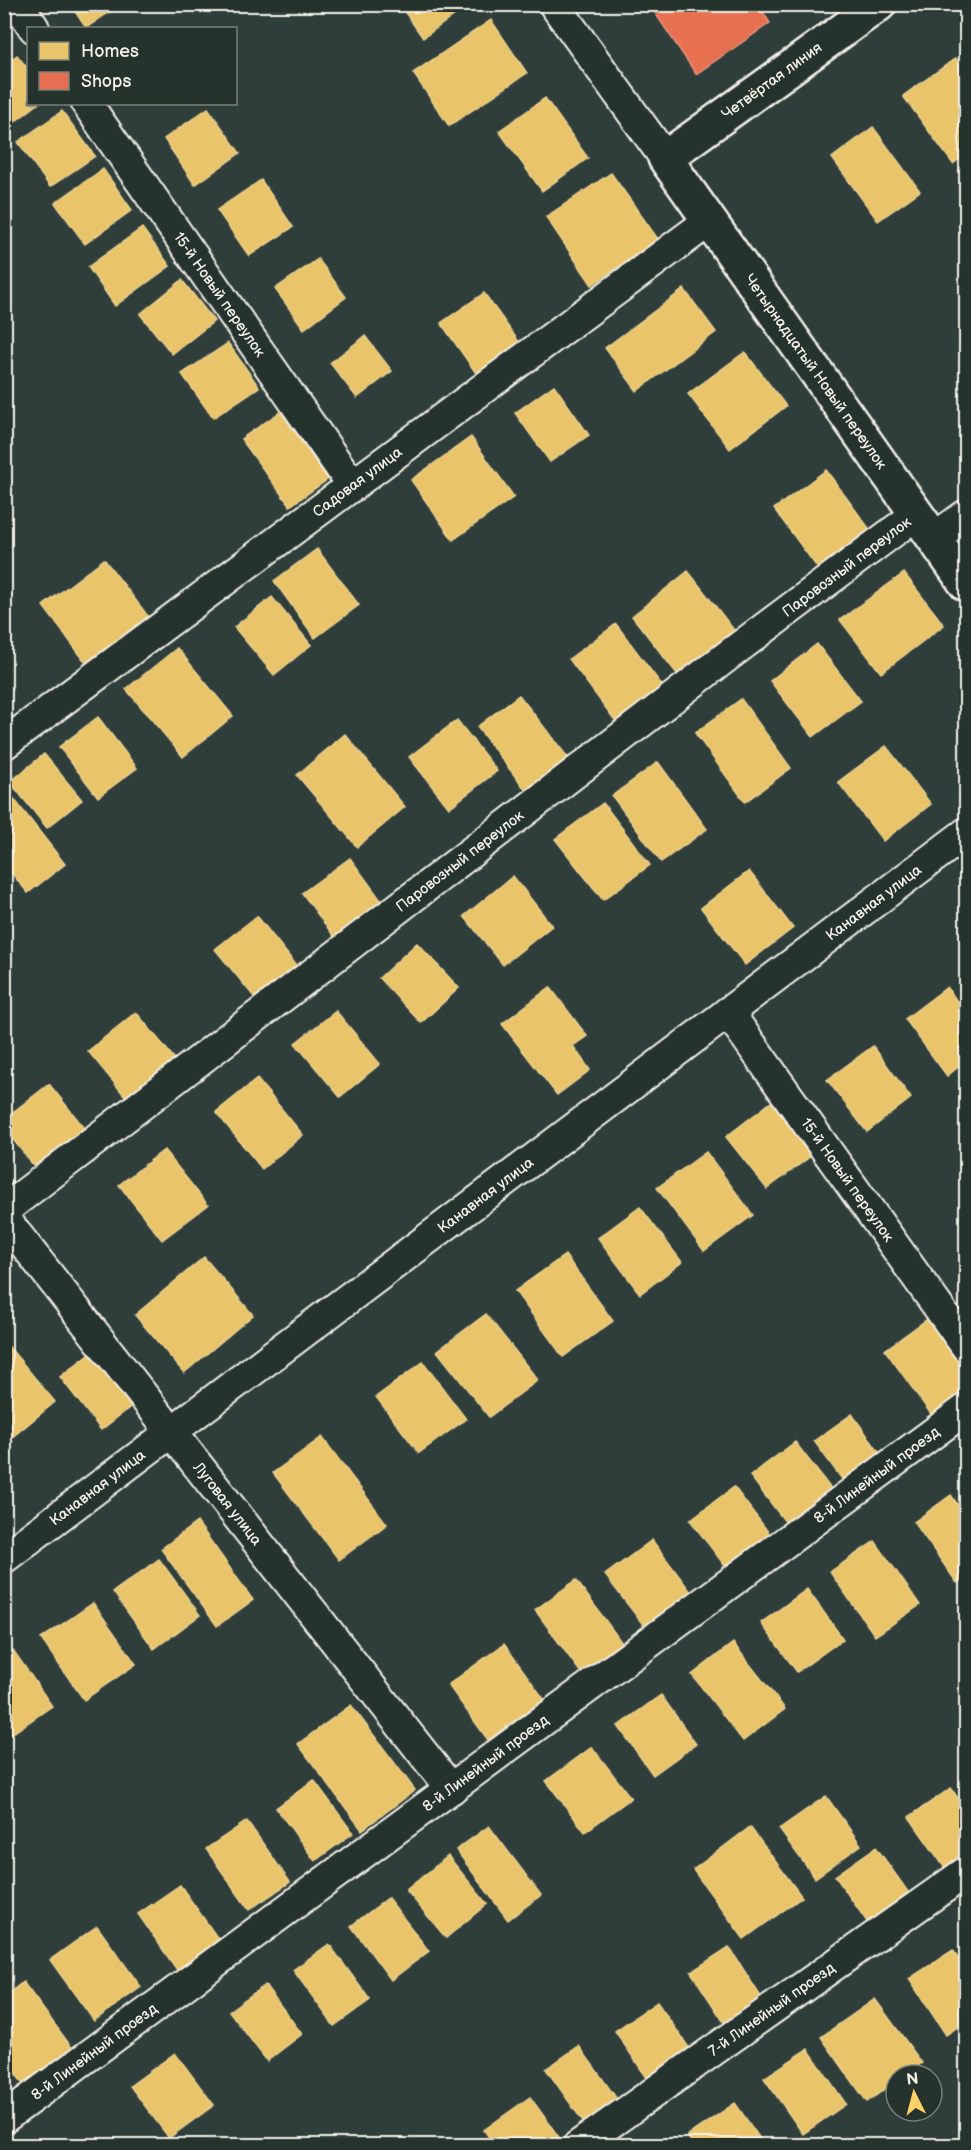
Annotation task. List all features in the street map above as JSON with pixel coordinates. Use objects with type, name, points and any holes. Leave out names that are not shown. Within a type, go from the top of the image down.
[{"type":"street","points":[[18,4],[33,27]]},
{"type":"street","points":[[554,4],[665,158]]},
{"type":"street","name":"Четвёртая линия","points":[[665,158],[879,4]]},
{"type":"street","name":"15-й Новый переулок","points":[[88,105],[353,486]]},
{"type":"street","name":"Четырнадцатый Новый переулок","points":[[665,158],[966,584]]},
{"type":"street","name":"Садовая улица","points":[[4,744],[709,221]]},
{"type":"street","name":"Паровозный переулок","points":[[4,1210],[720,662],[926,526],[966,515]]},
{"type":"street","name":"Канавная улица","points":[[4,1558],[966,833]]},
{"type":"street","name":"15-й Новый переулок","points":[[729,1012],[966,1347]]},
{"type":"street","name":"Луговая улица","points":[[4,1218],[451,1789]]},
{"type":"street","name":"8-й Линейный проезд","points":[[4,2118],[966,1409]]},
{"type":"street","name":"7-й Линейный проезд","points":[[578,2145],[966,1872]]},
{"type":"building: Homes","points":[[70,4],[121,4],[87,27]]},
{"type":"building: Homes","points":[[399,4],[470,4],[423,38]]},
{"type":"building: Homes","points":[[491,20],[527,73],[449,126],[413,73]]},
{"type":"building: Homes","points":[[17,55],[27,68],[27,105],[37,105],[12,124],[4,115],[4,65]]},
{"type":"building: Homes","points":[[956,58],[966,72],[966,154],[953,164],[903,96]]},
{"type":"building: Homes","points":[[545,98],[588,158],[542,191],[499,131]]},
{"type":"building: Homes","points":[[208,108],[240,153],[195,185],[164,139]]},
{"type":"building: Homes","points":[[62,111],[95,156],[50,187],[18,142]]},
{"type":"building: Homes","points":[[873,127],[920,191],[878,221],[832,158]]},
{"type":"building: Homes","points":[[103,169],[132,210],[85,244],[55,203]]},
{"type":"building: Homes","points":[[611,173],[658,239],[592,285],[546,217]]},
{"type":"building: Homes","points":[[261,180],[293,227],[249,256],[217,210]]},
{"type":"building: Homes","points":[[142,228],[170,266],[115,306],[88,267]]},
{"type":"building: Homes","points":[[318,259],[346,297],[304,329],[275,289]]},
{"type":"building: Homes","points":[[182,280],[214,321],[172,354],[140,314]]},
{"type":"building: Homes","points":[[684,289],[716,332],[637,391],[605,348]]},
{"type":"building: Homes","points":[[484,293],[522,346],[478,376],[441,323]]},
{"type":"building: Homes","points":[[365,336],[392,371],[357,398],[330,363]]},
{"type":"building: Homes","points":[[228,343],[259,387],[213,418],[182,374]]},
{"type":"building: Homes","points":[[745,352],[786,406],[730,449],[688,394]]},
{"type":"building: Homes","points":[[554,385],[589,435],[550,462],[515,413]]},
{"type":"building: Homes","points":[[280,412],[328,479],[290,506],[241,439]]},
{"type":"building: Homes","points":[[471,437],[514,497],[453,540],[411,480]]},
{"type":"building: Homes","points":[[826,470],[871,531],[819,570],[774,509]]},
{"type":"building: Homes","points":[[317,549],[359,605],[315,638],[274,581]]},
{"type":"building: Homes","points":[[104,559],[148,616],[87,664],[43,606]]},
{"type":"building: Homes","points":[[688,571],[737,634],[681,679],[632,616]]},
{"type":"building: Homes","points":[[904,573],[944,625],[881,673],[840,620]]},
{"type":"building: Homes","points":[[272,597],[311,645],[274,675],[234,627]]},
{"type":"building: Homes","points":[[616,624],[664,688],[617,723],[569,659]]},
{"type":"building: Homes","points":[[817,644],[861,701],[813,737],[770,681]]},
{"type":"building: Homes","points":[[177,648],[233,716],[183,757],[126,689]]},
{"type":"building: Homes","points":[[519,695],[570,760],[528,793],[477,727]]},
{"type":"building: Homes","points":[[741,699],[791,768],[745,802],[695,733]]},
{"type":"building: Homes","points":[[98,717],[137,768],[98,797],[59,747]]},
{"type":"building: Homes","points":[[457,720],[497,771],[449,808],[409,757]]},
{"type":"building: Homes","points":[[345,734],[405,807],[357,847],[297,775]]},
{"type":"building: Homes","points":[[886,746],[931,804],[883,841],[838,782]]},
{"type":"building: Homes","points":[[44,754],[82,800],[47,828],[10,782]]},
{"type":"building: Homes","points":[[658,762],[707,829],[661,862],[612,796]]},
{"type":"building: Homes","points":[[7,790],[65,864],[28,893],[4,864],[4,792]]},
{"type":"building: Homes","points":[[603,803],[650,865],[603,900],[555,839]]},
{"type":"building: Homes","points":[[350,858],[386,907],[338,942],[302,893]]},
{"type":"building: Homes","points":[[749,871],[793,928],[745,965],[701,908]]},
{"type":"building: Homes","points":[[513,876],[552,926],[503,965],[464,916]]},
{"type":"building: Homes","points":[[257,916],[300,970],[259,1003],[215,949]]},
{"type":"building: Homes","points":[[417,943],[459,988],[421,1023],[379,978]]},
{"type":"building: Homes","points":[[550,987],[587,1036],[573,1046],[590,1070],[557,1095],[502,1024]]},
{"type":"building: Homes","points":[[947,987],[966,1014],[966,1061],[947,1076],[905,1019]]},
{"type":"building: Homes","points":[[336,1011],[380,1064],[340,1097],[295,1043]]},
{"type":"building: Homes","points":[[136,1012],[177,1062],[129,1101],[88,1051]]},
{"type":"building: Homes","points":[[873,1046],[911,1098],[867,1132],[827,1080]]},
{"type":"building: Homes","points":[[257,1079],[303,1135],[262,1169],[216,1112]]},
{"type":"building: Homes","points":[[49,1084],[86,1130],[37,1170],[4,1128],[4,1119]]},
{"type":"building: Homes","points":[[775,1099],[816,1152],[767,1189],[726,1137]]},
{"type":"building: Homes","points":[[164,1150],[208,1205],[162,1240],[119,1185]]},
{"type":"building: Homes","points":[[706,1152],[753,1215],[704,1251],[657,1188]]},
{"type":"building: Homes","points":[[640,1207],[682,1262],[640,1294],[598,1238]]},
{"type":"building: Homes","points":[[565,1255],[613,1321],[563,1357],[515,1291]]},
{"type":"building: Homes","points":[[204,1257],[253,1315],[184,1373],[135,1315]]},
{"type":"building: Homes","points":[[486,1314],[538,1380],[489,1417],[437,1351]]},
{"type":"building: Homes","points":[[930,1317],[966,1367],[966,1392],[933,1417],[885,1350]]},
{"type":"building: Homes","points":[[9,1347],[55,1402],[10,1439],[4,1432],[4,1351]]},
{"type":"building: Homes","points":[[93,1351],[134,1404],[101,1430],[60,1377]]},
{"type":"building: Homes","points":[[423,1362],[466,1419],[419,1453],[376,1397]]},
{"type":"building: Homes","points":[[852,1414],[884,1459],[847,1486],[814,1441]]},
{"type":"building: Homes","points":[[322,1437],[387,1524],[339,1560],[273,1473]]},
{"type":"building: Homes","points":[[795,1442],[835,1494],[790,1528],[750,1476]]},
{"type":"building: Homes","points":[[734,1487],[772,1537],[728,1570],[690,1520]]},
{"type":"building: Homes","points":[[951,1495],[966,1517],[966,1577],[957,1583],[914,1522]]},
{"type":"building: Homes","points":[[197,1522],[253,1600],[217,1626],[161,1549]]},
{"type":"building: Homes","points":[[652,1540],[694,1596],[648,1631],[605,1575]]},
{"type":"building: Homes","points":[[875,1541],[920,1605],[875,1636],[830,1572]]},
{"type":"building: Homes","points":[[159,1559],[200,1615],[154,1649],[113,1592]]},
{"type":"building: Homes","points":[[576,1580],[622,1643],[581,1673],[535,1610]]},
{"type":"building: Homes","points":[[807,1589],[843,1639],[797,1672],[761,1623]]},
{"type":"building: Homes","points":[[93,1603],[136,1664],[84,1700],[41,1639]]},
{"type":"building: Homes","points":[[733,1643],[785,1709],[743,1741],[692,1675]]},
{"type":"building: Homes","points":[[504,1644],[544,1699],[488,1740],[448,1685]]},
{"type":"building: Homes","points":[[13,1650],[52,1706],[10,1735],[4,1728],[4,1656]]},
{"type":"building: Homes","points":[[661,1695],[696,1744],[653,1775],[618,1726]]},
{"type":"building: Homes","points":[[351,1705],[415,1790],[362,1830],[298,1744]]},
{"type":"building: Homes","points":[[592,1747],[631,1798],[585,1832],[546,1781]]},
{"type":"building: Homes","points":[[314,1780],[353,1833],[315,1861],[276,1808]]},
{"type":"building: Homes","points":[[951,1788],[966,1810],[966,1858],[947,1871],[909,1817]]},
{"type":"building: Homes","points":[[826,1796],[861,1845],[815,1878],[779,1829]]},
{"type":"building: Homes","points":[[247,1821],[290,1882],[249,1910],[206,1849]]},
{"type":"building: Homes","points":[[489,1826],[541,1895],[508,1920],[456,1850]]},
{"type":"building: Homes","points":[[750,1827],[802,1897],[744,1939],[693,1870]]},
{"type":"building: Homes","points":[[876,1847],[911,1896],[870,1926],[835,1876]]},
{"type":"building: Homes","points":[[448,1856],[487,1904],[446,1938],[406,1890]]},
{"type":"building: Homes","points":[[180,1885],[219,1940],[177,1970],[138,1914]]},
{"type":"building: Homes","points":[[388,1898],[429,1951],[391,1980],[351,1926]]},
{"type":"building: Homes","points":[[97,1926],[141,1987],[94,2021],[50,1960]]},
{"type":"building: Homes","points":[[329,1944],[370,2000],[334,2026],[293,1970]]},
{"type":"building: Homes","points":[[729,1947],[763,2000],[725,2024],[691,1972]]},
{"type":"building: Homes","points":[[953,1950],[966,1971],[966,2021],[946,2035],[909,1979]]},
{"type":"building: Homes","points":[[23,1982],[73,2049],[24,2085],[4,2058],[4,1997]]},
{"type":"building: Homes","points":[[265,1985],[302,2034],[267,2061],[229,2011]]},
{"type":"building: Homes","points":[[875,1999],[922,2063],[884,2063],[884,2090],[867,2102],[821,2037]]},
{"type":"building: Homes","points":[[657,2002],[692,2052],[649,2081],[615,2031]]},
{"type":"building: Homes","points":[[579,2046],[617,2099],[584,2123],[546,2069]]},
{"type":"building: Homes","points":[[808,2049],[846,2104],[803,2134],[764,2078]]},
{"type":"building: Homes","points":[[175,2053],[214,2105],[169,2138],[130,2086]]},
{"type":"building: Homes","points":[[530,2097],[563,2143],[560,2146],[495,2146],[484,2130]]},
{"type":"building: Homes","points":[[735,2103],[765,2146],[694,2146],[687,2136]]},
{"type":"building: Shops","points":[[649,4],[758,4],[770,23],[696,74]]}]
